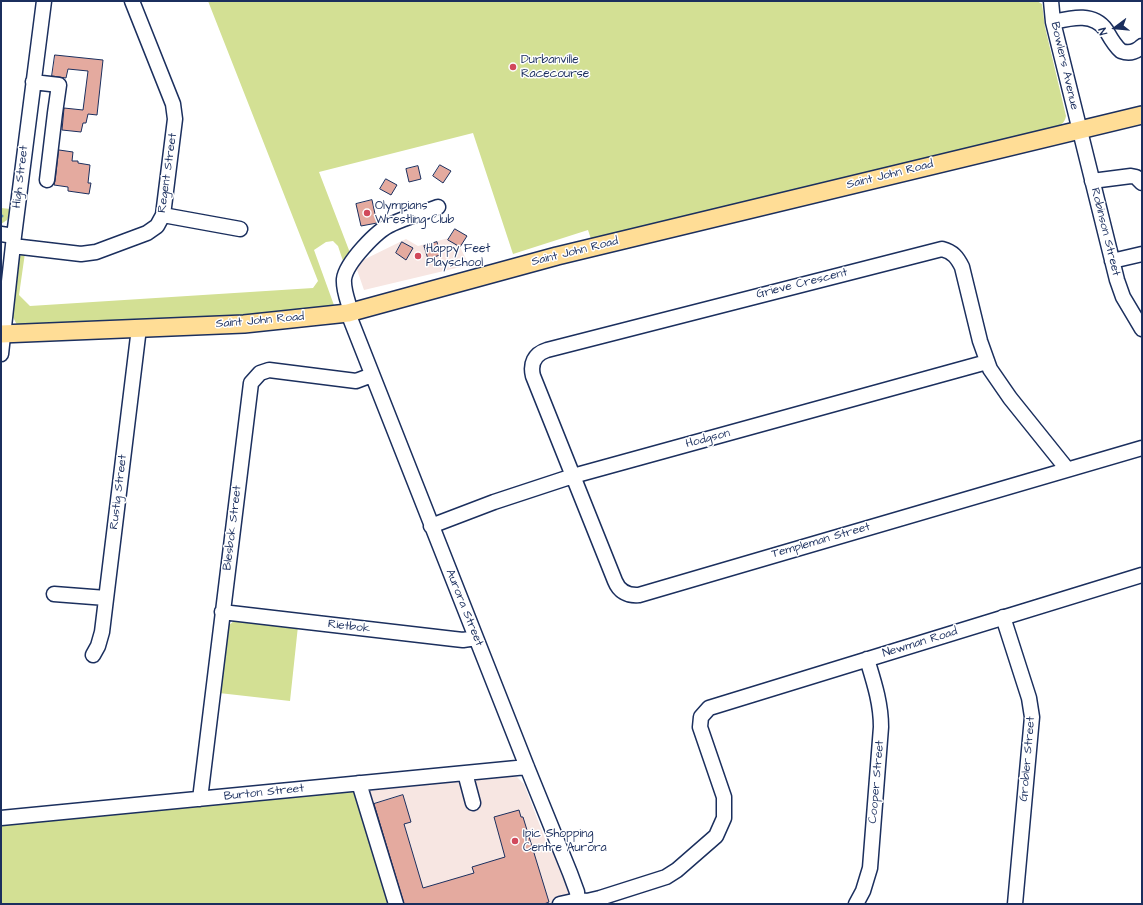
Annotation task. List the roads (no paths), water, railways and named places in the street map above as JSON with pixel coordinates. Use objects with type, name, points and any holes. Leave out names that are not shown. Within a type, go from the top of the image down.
[{"type":"main road","name":"Saint John Road","points":[[2,334],[244,324],[349,312],[565,254],[1142,114]]},
{"type":"street","name":"High Street","points":[[1,354],[9,239],[44,1]]},
{"type":"street","name":"Regent Street","points":[[9,239],[81,254],[96,252],[147,233],[157,226],[163,215],[175,119],[173,104],[132,1]]},
{"type":"street","name":"Bowlers Avenue","points":[[1051,1],[1053,22],[1079,130]]},
{"type":"street","points":[[1053,22],[1087,18],[1101,25],[1124,53],[1133,52],[1142,46]]},
{"type":"street","points":[[33,82],[59,85],[47,180]]},
{"type":"street","name":"Robinson Street","points":[[1079,130],[1120,291],[1142,329]]},
{"type":"street","points":[[1092,181],[1131,176],[1136,177],[1142,183]]},
{"type":"street","name":"Aurora Street","points":[[438,207],[390,224],[363,249],[346,273],[344,280],[349,312],[372,376],[570,873],[577,892],[578,902]]},
{"type":"street","points":[[163,215],[240,229]]},
{"type":"street","name":"Grieve Crescent","points":[[573,476],[532,371],[532,366],[536,356],[542,351],[942,249],[950,251],[958,259],[962,267],[980,341],[987,362],[994,376],[1067,469]]},
{"type":"street","points":[[1112,260],[1142,254]]},
{"type":"street","name":"Rustig Street","points":[[93,655],[98,646],[102,632],[139,328]]},
{"type":"street","name":"Hodgson","points":[[432,526],[494,502],[573,476],[987,362]]},
{"type":"street","name":"Blesbok Street","points":[[200,799],[250,388],[254,379],[260,373],[269,370],[356,381],[372,376]]},
{"type":"street","name":"Templeman Street","points":[[573,476],[617,585],[622,591],[634,595],[1142,448]]},
{"type":"street","name":"Newman Road","points":[[578,902],[600,898],[666,877],[677,870],[716,836],[724,818],[724,797],[701,732],[701,717],[706,710],[713,706],[1142,575]]},
{"type":"street","points":[[54,594],[106,598]]},
{"type":"street","name":"Rietbok","points":[[222,612],[463,640],[476,638]]},
{"type":"street","name":"Grobler Street","points":[[1003,617],[1029,698],[1032,717],[1015,904]]},
{"type":"street","name":"Cooper Street","points":[[856,904],[863,891],[870,868],[881,727],[881,716],[877,692],[867,659]]},
{"type":"street","name":"Burton Street","points":[[1,818],[359,783],[406,784],[465,773],[527,767]]},
{"type":"street","points":[[465,773],[473,803]]},
{"type":"street","points":[[359,783],[396,904]]},
{"type":"street","points":[[560,904],[578,902]]},
{"type":"place","name":"Durbanville Racecourse","points":[[513,67]]},
{"type":"place","name":"Olympians Wrestling Club","points":[[367,213]]},
{"type":"place","name":"Happy Feet Playschool","points":[[418,256]]},
{"type":"place","name":"Ipic Shopping Centre Aurora","points":[[515,841]]}]
